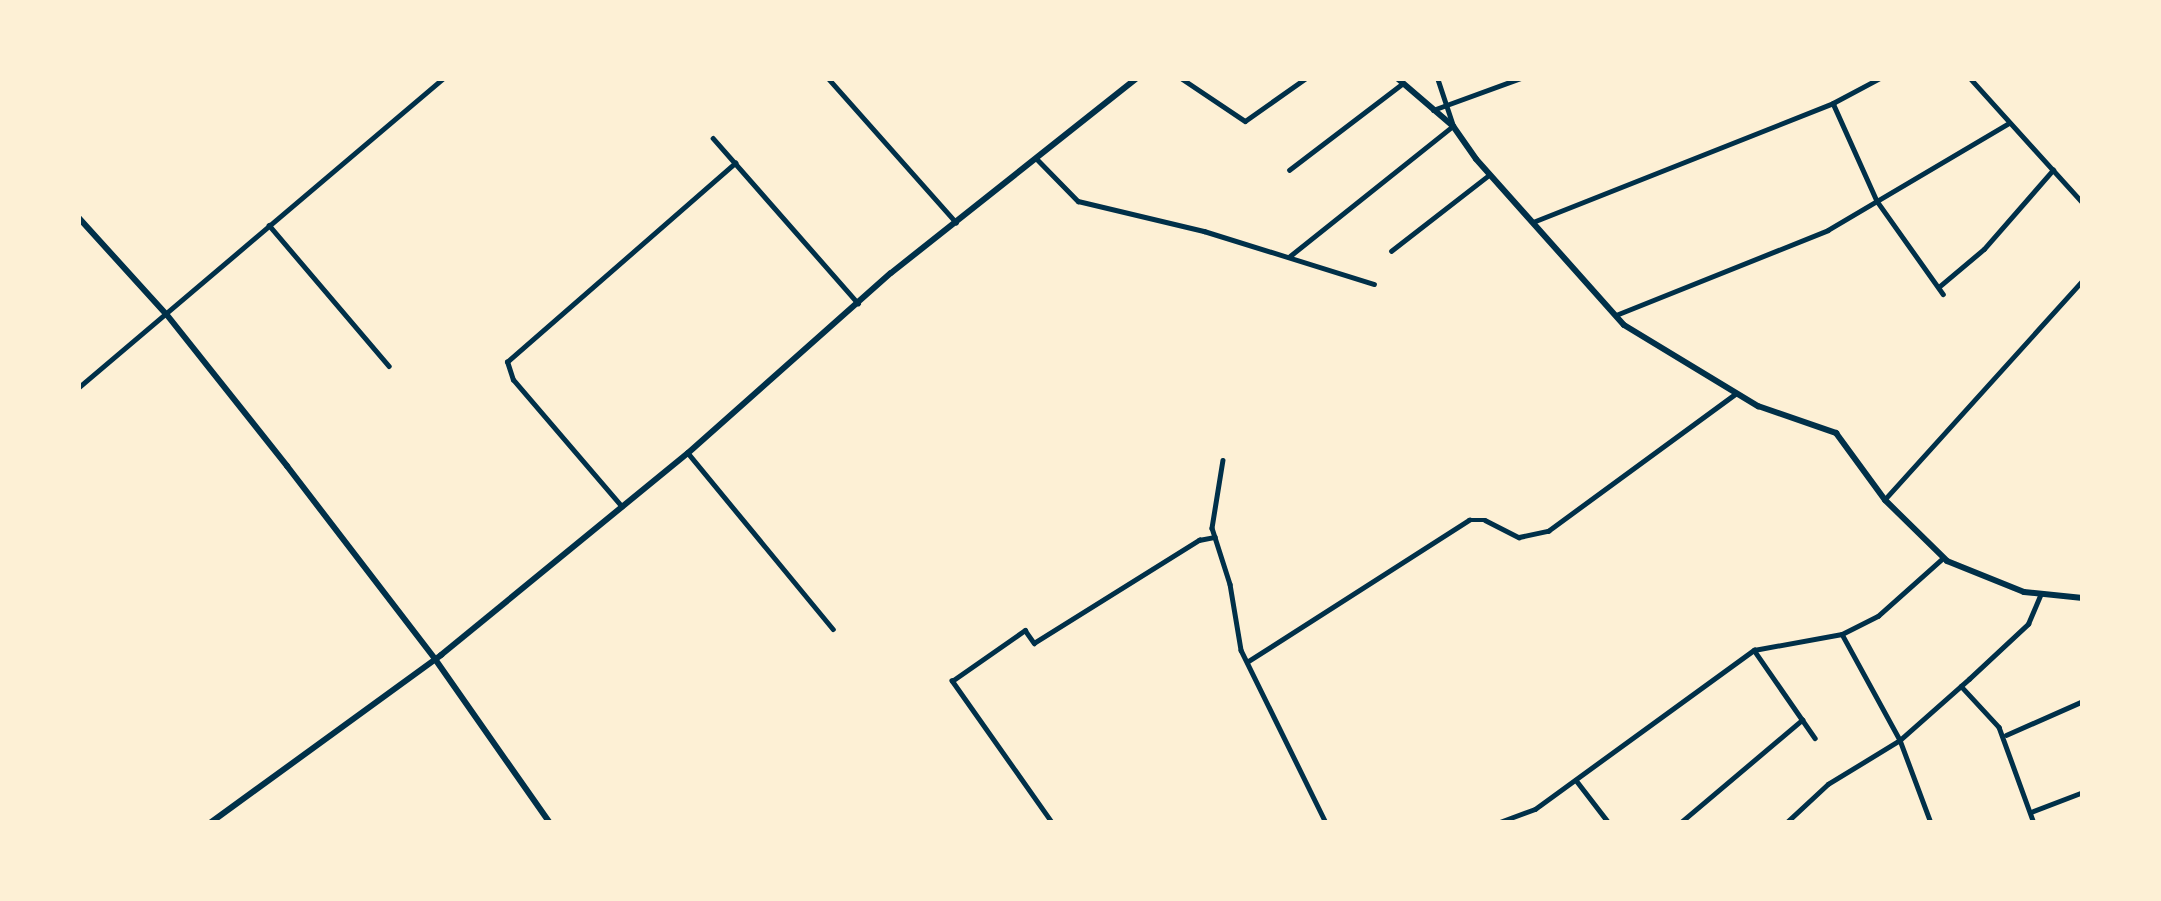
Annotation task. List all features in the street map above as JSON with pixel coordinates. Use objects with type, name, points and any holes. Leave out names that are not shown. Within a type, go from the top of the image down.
[{"type":"street","points":[[78,388],[444,78]]},
{"type":"street","points":[[828,78],[956,222]]},
{"type":"street","points":[[210,823],[436,659],[688,453],[858,303],[1137,78]]},
{"type":"street","points":[[1180,78],[1194,80],[1245,121],[1306,78]]},
{"type":"street","points":[[1437,78],[1453,125]]},
{"type":"street","points":[[1432,110],[1521,78]]},
{"type":"street","points":[[1533,222],[1833,103],[1880,78]]},
{"type":"street","points":[[1970,78],[2083,203]]},
{"type":"street","points":[[1289,170],[1400,81],[1453,125],[1490,175],[1614,316],[1736,394],[1836,433],[1885,500],[1943,558],[1986,579],[2041,594],[2083,598]]},
{"type":"street","points":[[1833,103],[1877,201],[1941,291],[2053,170]]},
{"type":"street","points":[[1614,316],[1828,230],[2009,123]]},
{"type":"street","points":[[1288,258],[1453,125]]},
{"type":"street","points":[[713,138],[858,303]]},
{"type":"street","points":[[1036,158],[1078,201],[1374,284]]},
{"type":"street","points":[[622,507],[513,380],[507,362],[735,163]]},
{"type":"street","points":[[1391,251],[1490,175]]},
{"type":"street","points":[[78,217],[167,315],[436,659],[550,823]]},
{"type":"street","points":[[269,225],[389,366]]},
{"type":"street","points":[[1885,500],[2083,280]]},
{"type":"street","points":[[1247,662],[1468,520],[1485,520],[1519,537],[1548,531],[1736,394]]},
{"type":"street","points":[[688,453],[833,628]]},
{"type":"street","points":[[1223,460],[1215,537],[1247,662],[1326,823]]},
{"type":"street","points":[[1052,823],[952,681],[1025,630],[1034,643],[1199,540],[1215,537]]},
{"type":"street","points":[[1497,823],[1535,809],[1754,650],[1842,634],[1878,616],[1943,558]]},
{"type":"street","points":[[1786,823],[1828,784],[1900,740],[1961,686],[2028,624],[2041,594]]},
{"type":"street","points":[[1842,634],[1900,740],[1931,823]]},
{"type":"street","points":[[1754,650],[1815,739]]},
{"type":"street","points":[[1961,686],[1989,711],[2004,736],[2034,823]]},
{"type":"street","points":[[2004,736],[2083,701]]},
{"type":"street","points":[[1680,823],[1802,720]]},
{"type":"street","points":[[1576,780],[1609,823]]},
{"type":"street","points":[[2031,812],[2083,792]]}]
